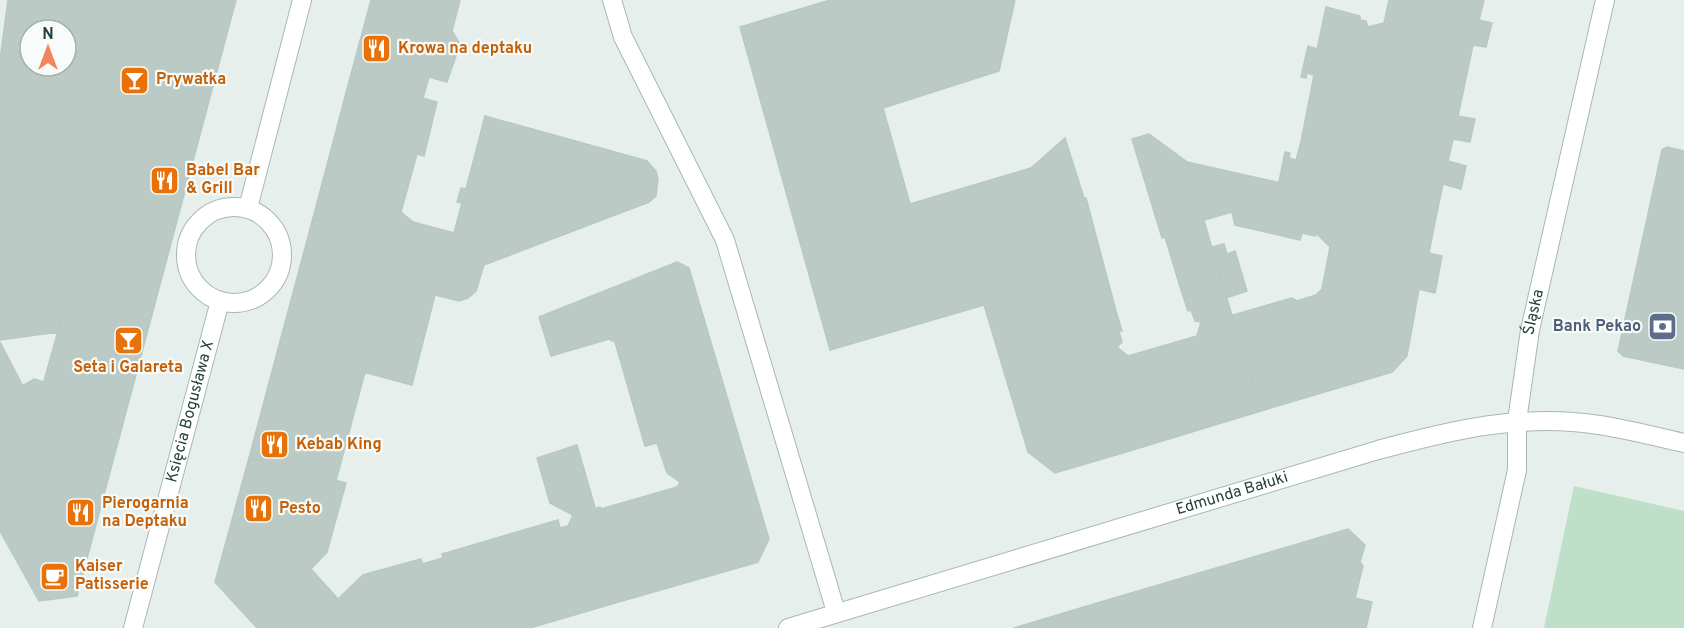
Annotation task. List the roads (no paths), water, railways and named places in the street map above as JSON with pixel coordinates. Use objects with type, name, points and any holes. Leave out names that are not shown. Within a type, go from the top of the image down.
[{"type":"street","points":[[248,208],[302,0]]},
{"type":"street","points":[[612,0],[623,37],[725,240],[836,612]]},
{"type":"street","name":"Śląska","points":[[1482,628],[1517,470],[1517,421],[1530,330],[1605,0]]},
{"type":"street","points":[[229,207],[248,208],[271,224],[279,237],[282,251],[281,267],[274,281],[264,292],[251,300],[236,303],[220,301],[206,293],[194,281],[188,267],[186,250],[191,235],[200,221],[213,212],[229,207]]},
{"type":"street","name":"Księcia Bogusława X","points":[[133,628],[220,301]]},
{"type":"street","name":"Edmunda Bałuki","points":[[788,628],[1378,450],[1472,426],[1517,421],[1560,421],[1599,425],[1684,443]]},
{"type":"place","name":"Krowa na deptaku","points":[[377,49]]},
{"type":"place","name":"Prywatka","points":[[135,80]]},
{"type":"place","name":"Babel Bar & Grill","points":[[165,180]]},
{"type":"place","name":"Bank Pekao","points":[[1662,327]]},
{"type":"place","name":"Seta i Galareta","points":[[128,340]]},
{"type":"place","name":"Kebab King","points":[[275,445]]},
{"type":"place","name":"Pesto","points":[[258,509]]},
{"type":"place","name":"Pierogarnia na Deptaku","points":[[81,513]]},
{"type":"place","name":"Kaiser Patisserie","points":[[54,576]]}]
